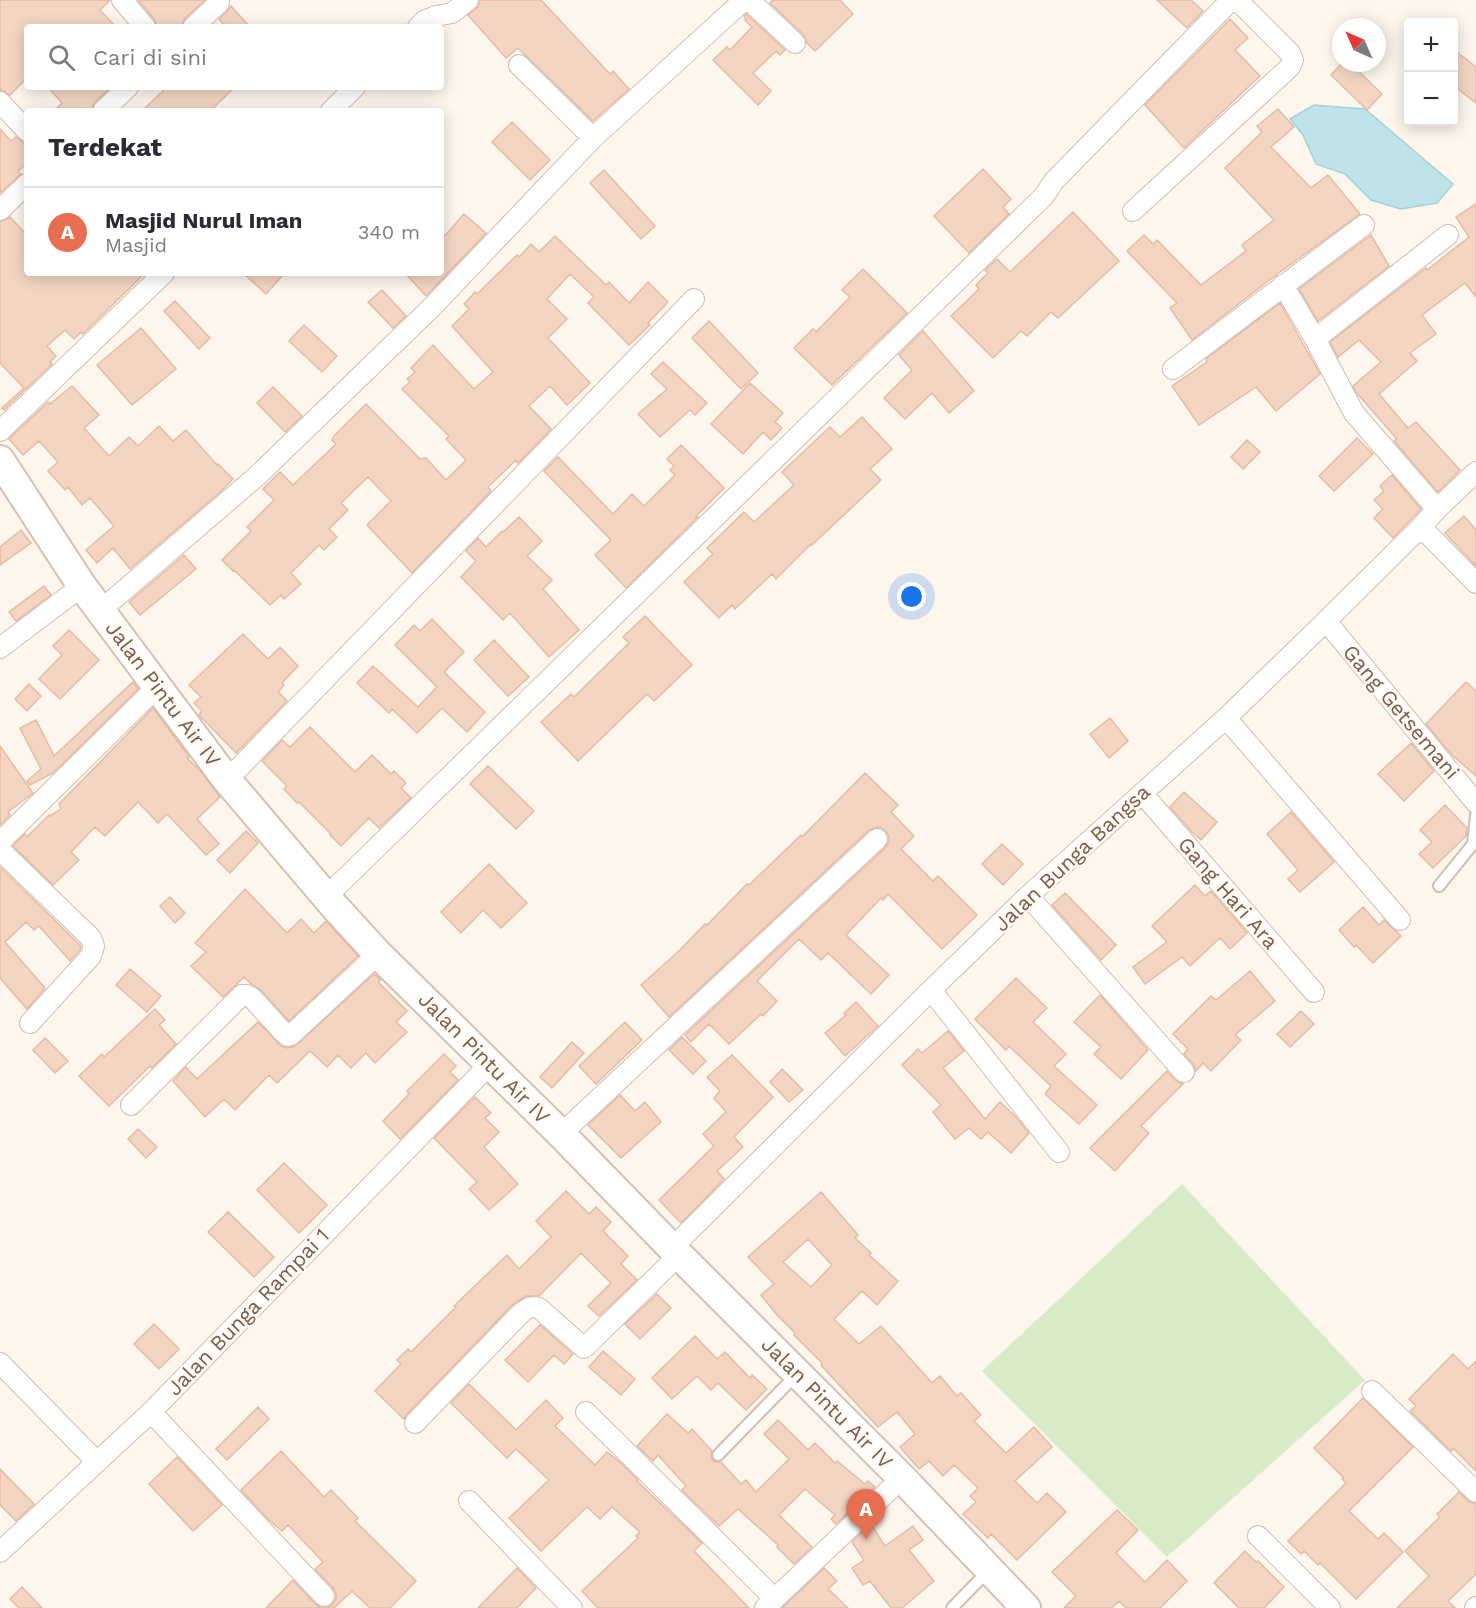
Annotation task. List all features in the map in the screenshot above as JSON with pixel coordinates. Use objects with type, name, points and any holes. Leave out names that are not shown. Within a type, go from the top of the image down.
[{"type":"main road","name":"Jalan Pintu Air IV","points":[[3,472],[82,586],[227,780],[326,897],[378,954],[561,1134],[675,1252],[902,1478],[1026,1608]]},
{"type":"street","points":[[122,0],[142,24]]},
{"type":"street","points":[[421,24],[436,16],[452,13],[468,0]]},
{"type":"street","points":[[101,610],[257,476],[432,307],[593,138],[744,0]]},
{"type":"street","points":[[749,0],[795,43]]},
{"type":"street","points":[[326,897],[1044,196],[1054,181],[1231,0]]},
{"type":"street","points":[[1133,211],[1290,67],[1293,60],[1290,53],[1237,0]]},
{"type":"street","points":[[196,24],[219,3]]},
{"type":"street","points":[[519,65],[593,138]]},
{"type":"street","points":[[106,108],[125,90]]},
{"type":"street","points":[[334,108],[353,90]]},
{"type":"street","points":[[0,102],[24,128]]},
{"type":"street","points":[[0,210],[24,187]]},
{"type":"street","points":[[1173,369],[1364,225]]},
{"type":"street","points":[[1315,339],[1448,235]]},
{"type":"street","points":[[0,431],[161,276]]},
{"type":"street","points":[[1283,285],[1354,413],[1437,508]]},
{"type":"street","points":[[227,780],[694,299]]},
{"type":"street","name":"Jalan Bunga Bangsa","points":[[415,1423],[528,1308],[534,1306],[539,1308],[584,1348],[931,990],[1028,896],[1226,718],[1476,472]]},
{"type":"street","points":[[1421,527],[1476,583]]},
{"type":"street","points":[[0,648],[82,586]]},
{"type":"street","name":"Gang Getsemani","points":[[1326,621],[1476,803]]},
{"type":"street","points":[[0,842],[158,686]]},
{"type":"street","points":[[1226,718],[1400,920]]},
{"type":"street","name":"Gang Hari Ara","points":[[1142,793],[1314,992]]},
{"type":"street","points":[[561,1134],[878,839]]},
{"type":"street","points":[[0,850],[92,938],[94,946],[91,956],[30,1023]]},
{"type":"street","points":[[1028,896],[1184,1072]]},
{"type":"street","points":[[131,1106],[242,995],[252,998],[288,1036],[293,1034],[378,954]]},
{"type":"street","points":[[931,990],[1059,1152]]},
{"type":"street","name":"Jalan Bunga Rampai 1","points":[[0,1552],[151,1412],[490,1064]]},
{"type":"street","points":[[0,1363],[96,1461]]},
{"type":"street","points":[[1372,1391],[1476,1492]]},
{"type":"street","points":[[151,1412],[324,1596]]},
{"type":"street","points":[[586,1412],[770,1603],[902,1478]]},
{"type":"street","points":[[469,1501],[572,1608]]},
{"type":"street","points":[[1258,1536],[1330,1608]]},
{"type":"lane","points":[[1439,886],[1473,844],[1476,814]]},
{"type":"lane","points":[[718,1455],[797,1374]]},
{"type":"lane","points":[[952,1608],[990,1569]]},
{"type":"green space","points":[[1182,1184],[1365,1380],[1167,1557],[982,1371]]},
{"type":"water","points":[[1314,105],[1365,109],[1453,184],[1437,203],[1401,209],[1371,200],[1345,174],[1316,164],[1303,135],[1290,119]]},
{"type":"building","points":[[0,0],[110,0],[100,10],[113,24],[24,24],[24,81],[10,95],[0,90]]},
{"type":"building","points":[[138,0],[205,0],[185,18],[182,24],[156,24]]},
{"type":"building","points":[[480,0],[541,0],[610,74],[613,71],[629,89],[593,121],[518,48],[506,58],[468,15],[476,9]]},
{"type":"building","points":[[773,0],[840,0],[853,14],[815,51],[807,43],[803,34],[770,3]]},
{"type":"building","points":[[1157,0],[1191,0],[1203,11],[1187,28]]},
{"type":"building","points":[[231,6],[247,24],[223,24],[219,19]]},
{"type":"building","points":[[746,14],[785,50],[780,55],[776,51],[753,73],[771,91],[758,105],[713,60],[727,47],[730,50],[752,27],[745,20]]},
{"type":"building","points":[[1230,19],[1248,38],[1235,50],[1260,76],[1184,148],[1145,105]]},
{"type":"building","points":[[1458,53],[1476,67],[1476,103],[1458,89]]},
{"type":"building","points":[[1334,72],[1359,72],[1382,94],[1367,110],[1331,75]]},
{"type":"building","points":[[51,90],[108,90],[94,103],[92,108],[57,108],[62,103]]},
{"type":"building","points":[[164,90],[232,90],[213,108],[145,108]]},
{"type":"building","points":[[1278,109],[1294,127],[1271,147],[1311,188],[1328,175],[1360,214],[1192,340],[1170,308],[1177,303],[1127,251],[1144,235],[1153,244],[1157,240],[1201,285],[1246,251],[1242,245],[1274,220],[1225,168],[1262,132],[1257,126]]},
{"type":"building","points":[[512,122],[550,160],[530,180],[492,142]]},
{"type":"building","points":[[0,129],[11,141],[16,137],[24,144],[24,166],[18,171],[21,174],[0,193]]},
{"type":"building","points":[[983,169],[1011,199],[1003,207],[1009,214],[969,253],[934,216]]},
{"type":"building","points":[[604,170],[655,226],[641,239],[590,183]]},
{"type":"building","points":[[1476,204],[1476,297],[1465,283],[1422,315],[1436,334],[1410,353],[1417,361],[1379,394],[1408,428],[1416,422],[1460,470],[1438,492],[1394,441],[1397,439],[1353,386],[1381,362],[1359,340],[1338,357],[1330,342],[1469,237],[1456,217]]},
{"type":"building","points":[[1073,212],[1119,261],[1058,318],[1051,312],[1027,336],[1021,331],[993,358],[951,316],[979,289],[976,285],[988,273],[985,270],[997,259],[1010,272]]},
{"type":"building","points":[[464,214],[486,233],[426,296],[408,276],[444,276],[444,237]]},
{"type":"building","points":[[10,217],[24,232],[24,276],[142,276],[83,334],[81,332],[74,339],[65,330],[47,346],[56,356],[50,362],[52,364],[4,410],[2,408],[24,388],[0,363],[0,222]]},
{"type":"building","points":[[1371,235],[1389,266],[1318,321],[1299,289]]},
{"type":"building","points":[[555,236],[606,285],[609,282],[629,303],[648,282],[668,302],[648,323],[650,325],[629,345],[588,303],[594,297],[570,274],[547,299],[567,319],[548,338],[590,383],[567,405],[550,386],[529,406],[551,429],[518,463],[516,460],[488,487],[491,491],[412,573],[367,525],[391,501],[368,477],[341,503],[348,510],[329,529],[337,537],[324,550],[319,545],[291,573],[301,584],[284,599],[281,595],[270,605],[222,560],[251,531],[247,527],[274,500],[263,489],[280,472],[293,485],[336,444],[332,440],[334,436],[366,404],[420,459],[426,458],[446,480],[466,460],[446,439],[449,436],[402,389],[410,382],[407,379],[415,372],[411,368],[433,345],[474,389],[493,372],[452,326],[469,309],[464,304],[517,255],[519,257],[531,244],[539,252]]},
{"type":"building","points":[[863,269],[907,313],[832,385],[794,348],[813,329],[816,332],[850,297],[842,290]]},
{"type":"building","points":[[246,276],[282,276],[266,294]]},
{"type":"building","points":[[382,290],[406,316],[393,328],[368,302]]},
{"type":"building","points":[[175,301],[210,338],[199,349],[164,311]]},
{"type":"building","points":[[1280,303],[1320,374],[1276,411],[1256,387],[1199,425],[1172,386],[1207,362],[1206,359]]},
{"type":"building","points":[[709,321],[758,373],[741,389],[692,338]]},
{"type":"building","points":[[304,325],[337,356],[322,372],[289,341]]},
{"type":"building","points":[[141,328],[176,369],[132,405],[97,365]]},
{"type":"building","points":[[923,331],[974,391],[949,413],[932,393],[905,419],[884,398],[912,370],[899,355]]},
{"type":"building","points":[[663,362],[707,403],[695,415],[690,410],[660,437],[638,414],[667,389],[651,374]]},
{"type":"building","points":[[750,383],[783,413],[775,422],[782,428],[771,440],[763,432],[743,454],[711,424]]},
{"type":"building","points":[[72,386],[99,415],[84,428],[109,456],[129,437],[138,446],[159,426],[173,441],[186,430],[217,465],[233,479],[130,569],[113,548],[97,563],[86,550],[114,526],[90,498],[82,505],[68,487],[65,490],[48,471],[58,462],[39,441],[23,455],[9,439],[48,402],[50,404]]},
{"type":"building","points":[[273,387],[302,416],[285,432],[257,403]]},
{"type":"building","points":[[862,417],[892,449],[870,469],[881,480],[776,579],[772,574],[735,609],[732,605],[719,618],[684,582],[713,554],[707,548],[744,512],[754,522],[794,485],[782,472],[830,427],[840,437]]},
{"type":"building","points":[[1357,438],[1373,454],[1334,491],[1319,476]]},
{"type":"building","points":[[1247,440],[1260,452],[1243,469],[1231,457]]},
{"type":"building","points":[[681,445],[724,488],[626,588],[595,555],[611,540],[544,471],[558,457],[613,514],[632,494],[644,506],[675,475],[670,470],[674,466],[667,459]]},
{"type":"building","points":[[1392,475],[1421,509],[1393,538],[1374,518],[1383,509],[1374,500],[1384,491],[1380,486]]},
{"type":"building","points":[[1464,516],[1476,530],[1476,566],[1445,533]]},
{"type":"building","points":[[519,517],[542,541],[527,556],[552,580],[543,589],[579,630],[549,657],[510,613],[503,620],[461,577],[476,561],[466,551],[478,538],[486,547]]},
{"type":"building","points":[[21,530],[31,543],[0,565],[0,547]]},
{"type":"building","points":[[184,555],[196,569],[140,615],[129,602]]},
{"type":"building","points":[[44,586],[51,595],[16,621],[9,612]]},
{"type":"building","points":[[645,616],[692,665],[654,701],[647,694],[578,761],[541,722],[571,694],[574,697],[629,643],[623,637]]},
{"type":"building","points":[[432,619],[464,652],[444,672],[485,712],[467,732],[442,708],[417,733],[392,709],[389,713],[357,683],[373,666],[418,707],[437,687],[395,645],[414,625],[420,631]]},
{"type":"building","points":[[69,630],[99,660],[60,699],[39,679],[62,655],[53,646]]},
{"type":"building","points":[[243,634],[268,659],[280,647],[298,666],[282,683],[284,685],[278,692],[287,701],[236,753],[199,715],[202,711],[194,703],[201,697],[189,685]]},
{"type":"building","points":[[494,640],[529,677],[508,696],[474,660]]},
{"type":"building","points":[[133,682],[138,689],[53,773],[30,785],[27,781],[41,769],[20,728],[36,720],[54,756]]},
{"type":"building","points":[[1466,682],[1476,691],[1476,776],[1452,755],[1426,724]]},
{"type":"building","points":[[29,684],[41,696],[27,711],[15,699]]},
{"type":"building","points":[[153,708],[189,757],[187,758],[220,797],[197,819],[219,844],[206,855],[167,814],[158,823],[138,802],[105,836],[95,827],[71,852],[79,860],[53,885],[13,846],[25,834],[27,837],[49,815],[61,809],[59,804]]},
{"type":"building","points":[[1110,718],[1128,741],[1109,758],[1090,734]]},
{"type":"building","points":[[310,727],[355,772],[372,755],[391,774],[394,771],[406,783],[401,788],[411,798],[379,828],[369,818],[341,846],[299,802],[297,803],[284,789],[287,786],[262,761],[282,740],[290,747]]},
{"type":"building","points":[[1411,743],[1434,771],[1404,801],[1378,774]]},
{"type":"building","points":[[0,746],[33,793],[8,812],[10,815],[0,825]]},
{"type":"building","points":[[488,766],[534,811],[516,829],[470,784]]},
{"type":"building","points":[[865,773],[898,805],[891,812],[914,836],[901,849],[933,881],[938,876],[977,915],[942,949],[888,894],[883,900],[881,898],[846,935],[889,975],[871,994],[828,953],[821,960],[799,939],[757,981],[777,1001],[763,1016],[761,1014],[729,1044],[709,1024],[691,1042],[685,1035],[885,848],[889,842],[886,831],[880,827],[869,830],[669,1017],[641,985],[705,924],[707,925],[747,884],[749,885],[801,835],[802,837]]},
{"type":"building","points":[[1184,792],[1217,822],[1201,840],[1170,807]]},
{"type":"building","points":[[1445,805],[1467,828],[1466,836],[1433,868],[1419,854],[1432,842],[1420,830]]},
{"type":"building","points":[[1291,812],[1334,862],[1300,892],[1288,879],[1298,870],[1267,834]]},
{"type":"building","points":[[246,831],[258,843],[230,873],[217,860]]},
{"type":"building","points":[[1002,844],[1023,864],[1003,885],[982,864]]},
{"type":"building","points":[[489,864],[527,903],[501,928],[483,910],[461,933],[441,912]]},
{"type":"building","points":[[0,867],[81,946],[70,961],[39,926],[34,930],[26,922],[5,942],[45,988],[27,1009],[0,978]]},
{"type":"building","points":[[1195,885],[1205,896],[1211,891],[1247,933],[1230,949],[1220,938],[1190,966],[1182,957],[1145,984],[1133,967],[1167,942],[1152,926]]},
{"type":"building","points":[[245,889],[287,933],[301,919],[314,933],[326,921],[358,956],[289,1021],[261,990],[244,977],[223,997],[191,966],[206,952],[195,943]]},
{"type":"building","points":[[1065,893],[1116,945],[1101,960],[1052,905]]},
{"type":"building","points":[[170,897],[185,913],[175,923],[160,906]]},
{"type":"building","points":[[1363,907],[1379,925],[1384,920],[1401,936],[1373,963],[1339,930]]},
{"type":"building","points":[[130,969],[161,996],[147,1012],[116,985]]},
{"type":"building","points":[[1250,971],[1275,1001],[1235,1035],[1241,1040],[1211,1071],[1203,1063],[1196,1071],[1184,1054],[1188,1049],[1173,1034],[1211,996],[1216,1000]]},
{"type":"building","points":[[374,974],[381,980],[378,982],[407,1011],[396,1022],[407,1032],[375,1063],[366,1053],[351,1068],[338,1055],[327,1067],[310,1051],[277,1083],[269,1075],[235,1110],[224,1099],[205,1117],[173,1081],[186,1067],[197,1079],[258,1022],[281,1046],[287,1048],[295,1046]]},
{"type":"building","points":[[1016,978],[1047,1008],[1033,1022],[1066,1054],[1054,1066],[1097,1105],[1079,1124],[1045,1094],[1051,1086],[1009,1046],[1006,1050],[975,1019]]},
{"type":"building","points":[[1100,995],[1148,1050],[1121,1079],[1094,1054],[1101,1047],[1074,1022]]},
{"type":"building","points":[[856,1002],[878,1026],[845,1056],[825,1033],[846,1015],[844,1013]]},
{"type":"building","points":[[155,1009],[165,1020],[159,1025],[176,1044],[109,1106],[79,1076],[102,1054],[104,1057]]},
{"type":"building","points":[[1301,1011],[1314,1024],[1290,1047],[1277,1034]]},
{"type":"building","points":[[625,1022],[642,1040],[596,1084],[579,1066]]},
{"type":"building","points":[[948,1031],[964,1051],[943,1068],[985,1119],[1000,1102],[1029,1133],[1011,1153],[988,1132],[981,1139],[969,1128],[955,1139],[933,1112],[941,1105],[902,1065],[918,1049],[922,1053]]},
{"type":"building","points":[[682,1037],[706,1061],[693,1074],[669,1050]]},
{"type":"building","points":[[45,1038],[68,1061],[55,1073],[33,1050]]},
{"type":"building","points":[[572,1042],[584,1053],[552,1088],[540,1077]]},
{"type":"building","points":[[444,1054],[456,1066],[450,1072],[458,1080],[400,1139],[383,1121],[409,1094],[407,1091]]},
{"type":"building","points":[[732,1055],[773,1097],[734,1137],[743,1147],[717,1171],[724,1179],[681,1223],[659,1200],[714,1146],[703,1134],[726,1112],[714,1098],[720,1091],[707,1077]]},
{"type":"building","points":[[782,1069],[803,1090],[789,1102],[770,1082]]},
{"type":"building","points":[[1167,1071],[1175,1080],[1183,1084],[1141,1126],[1149,1133],[1115,1171],[1090,1148]]},
{"type":"building","points":[[620,1095],[635,1111],[645,1102],[661,1122],[621,1158],[588,1125]]},
{"type":"building","points":[[475,1097],[491,1113],[485,1118],[499,1132],[484,1147],[518,1184],[489,1210],[469,1189],[477,1182],[434,1138]]},
{"type":"building","points":[[138,1129],[157,1147],[146,1158],[128,1139]]},
{"type":"building","points":[[284,1163],[327,1205],[299,1233],[257,1190]]},
{"type":"building","points":[[566,1191],[589,1214],[596,1207],[611,1222],[603,1231],[628,1256],[621,1264],[637,1280],[599,1316],[588,1306],[611,1283],[581,1253],[539,1296],[526,1296],[512,1305],[404,1419],[375,1391],[401,1364],[397,1360],[408,1349],[411,1352],[507,1255],[519,1269],[551,1237],[536,1221]]},
{"type":"building","points":[[821,1192],[858,1235],[855,1238],[871,1253],[869,1255],[898,1281],[877,1305],[862,1291],[834,1319],[859,1344],[881,1326],[932,1383],[940,1376],[957,1396],[961,1393],[981,1415],[974,1421],[1006,1453],[1034,1427],[1052,1447],[1015,1481],[1037,1503],[1047,1493],[1066,1512],[1017,1560],[991,1534],[988,1538],[963,1514],[976,1502],[970,1496],[978,1488],[954,1465],[943,1476],[929,1461],[919,1469],[900,1447],[915,1434],[897,1412],[878,1427],[794,1335],[795,1333],[761,1295],[774,1284],[748,1257]],"holes":[[[808,1239],[832,1265],[811,1287],[783,1262]]]},
{"type":"building","points":[[228,1212],[274,1257],[254,1277],[208,1232]]},
{"type":"building","points":[[657,1294],[671,1308],[640,1339],[625,1324]]},
{"type":"building","points":[[154,1324],[179,1349],[159,1369],[134,1344]]},
{"type":"building","points":[[540,1325],[573,1354],[564,1364],[554,1355],[528,1382],[505,1360]]},
{"type":"building","points":[[695,1336],[717,1359],[725,1352],[750,1378],[752,1375],[767,1389],[746,1410],[718,1383],[711,1390],[697,1376],[672,1399],[652,1378]]},
{"type":"building","points":[[603,1351],[635,1379],[621,1395],[589,1367]]},
{"type":"building","points":[[1453,1354],[1468,1369],[1476,1361],[1476,1471],[1453,1448],[1451,1451],[1410,1411],[1416,1406],[1409,1399]]},
{"type":"building","points":[[469,1384],[516,1430],[546,1400],[563,1418],[555,1426],[595,1465],[607,1452],[702,1543],[694,1551],[749,1608],[598,1608],[582,1591],[638,1538],[636,1536],[640,1532],[612,1507],[600,1519],[587,1507],[541,1551],[509,1518],[549,1480],[516,1449],[507,1458],[451,1403]]},
{"type":"building","points":[[1363,1398],[1413,1447],[1349,1511],[1378,1539],[1384,1533],[1403,1552],[1356,1599],[1320,1563],[1318,1565],[1304,1551],[1301,1554],[1288,1541],[1346,1483],[1342,1479],[1344,1478],[1314,1448]]},
{"type":"building","points":[[258,1407],[269,1419],[227,1460],[216,1449]]},
{"type":"building","points":[[667,1414],[688,1433],[692,1429],[712,1451],[713,1461],[721,1462],[741,1484],[746,1480],[756,1492],[789,1459],[764,1434],[778,1420],[808,1450],[815,1443],[835,1463],[837,1461],[865,1484],[868,1481],[875,1487],[836,1524],[831,1519],[835,1515],[805,1489],[779,1515],[812,1547],[794,1564],[777,1547],[778,1545],[738,1509],[719,1526],[682,1490],[686,1486],[658,1455],[653,1461],[637,1446]]},
{"type":"building","points":[[281,1451],[324,1497],[331,1490],[358,1518],[355,1521],[416,1581],[390,1608],[370,1608],[352,1591],[334,1608],[326,1608],[332,1605],[336,1594],[315,1569],[323,1562],[288,1525],[282,1531],[241,1490]]},
{"type":"building","points":[[177,1457],[222,1505],[193,1531],[149,1484]]},
{"type":"building","points":[[0,1469],[34,1504],[16,1521],[0,1505]]},
{"type":"building","points":[[1459,1492],[1468,1501],[1476,1504],[1476,1574],[1448,1601],[1455,1608],[1397,1608],[1429,1576],[1405,1551],[1440,1517],[1437,1514]]},
{"type":"building","points":[[1117,1510],[1138,1530],[1116,1553],[1145,1582],[1167,1560],[1187,1581],[1160,1608],[1126,1608],[1119,1601],[1112,1608],[1064,1608],[1076,1596],[1052,1572]]},
{"type":"building","points":[[871,1524],[885,1546],[913,1526],[923,1540],[909,1550],[934,1581],[902,1608],[891,1608],[870,1581],[863,1585],[852,1568],[864,1560],[852,1542]]},
{"type":"building","points":[[1245,1551],[1284,1587],[1264,1608],[1239,1608],[1214,1583]]},
{"type":"building","points":[[517,1568],[536,1588],[517,1608],[478,1608]]},
{"type":"building","points":[[824,1568],[837,1581],[828,1589],[848,1608],[782,1608]]},
{"type":"building","points":[[293,1580],[315,1604],[326,1608],[266,1608]]},
{"type":"building","points":[[22,1587],[42,1608],[19,1608],[10,1599]]},
{"type":"place","name":"Masjid Nurul Iman","points":[[866,1539]]}]
